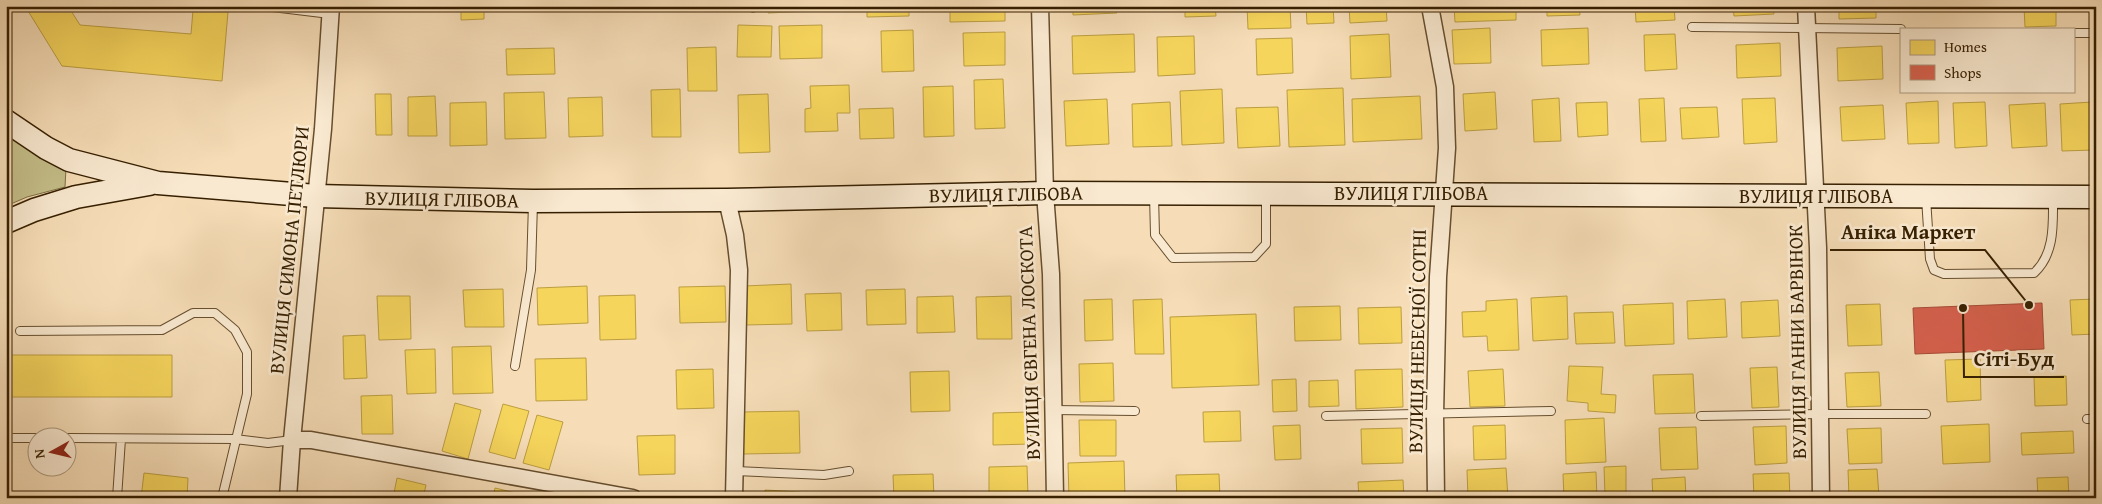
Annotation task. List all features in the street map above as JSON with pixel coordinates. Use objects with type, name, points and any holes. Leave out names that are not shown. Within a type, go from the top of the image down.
[{"type":"main road","name":"ВУЛИЦЯ ГЛІБОВА","points":[[6,121],[46,148],[69,160],[158,183],[316,196],[533,201],[727,200],[1045,193],[1443,193],[2096,197]]},
{"type":"main road","name":"ВУЛИЦЯ ГЛІБОВА","points":[[6,222],[34,210],[76,197],[158,183]]},
{"type":"street","name":"ВУЛИЦЯ ЄВГЕНА ЛОСКОТА","points":[[1040,6],[1045,193],[1051,274],[1055,498]]},
{"type":"street","name":"ВУЛИЦЯ НЕБЕСНОЇ СОТНІ","points":[[1430,6],[1445,87],[1446,148],[1438,277],[1435,415],[1436,498]]},
{"type":"street","name":"ВУЛИЦЯ ГАННИ БАРВІНОК","points":[[1806,6],[1816,196],[1821,498]]},
{"type":"street","name":"ВУЛИЦЯ СИМОНА ПЕТЛЮРИ","points":[[288,498],[316,196],[330,10]]},
{"type":"street","points":[[727,200],[735,235],[739,270],[734,498]]},
{"type":"street","points":[[292,440],[311,440],[632,498]]},
{"type":"lane","points":[[264,6],[330,10]]},
{"type":"lane","points":[[1692,27],[1900,29]]},
{"type":"lane","points":[[2075,33],[2096,33]]},
{"type":"lane","points":[[1154,193],[1155,234],[1173,258],[1254,257],[1266,244],[1266,193]]},
{"type":"lane","points":[[1926,196],[1930,259],[1934,270],[1944,274],[2034,273],[2040,268],[2052,242],[2053,197]]},
{"type":"lane","points":[[516,366],[531,270],[533,201]]},
{"type":"lane","points":[[20,331],[162,330],[193,313],[215,313],[235,330],[247,352],[247,394],[222,498]]},
{"type":"lane","points":[[1053,410],[1135,411]]},
{"type":"lane","points":[[1326,416],[1551,411]]},
{"type":"lane","points":[[1701,416],[1926,414]]},
{"type":"lane","points":[[2087,419],[2096,419]]},
{"type":"lane","points":[[12,438],[28,438]]},
{"type":"lane","points":[[78,438],[236,439],[268,443],[292,440]]},
{"type":"lane","points":[[116,498],[121,438]]},
{"type":"lane","points":[[736,471],[824,475],[850,471]]},
{"type":"shaded area","points":[[6,133],[66,168],[65,187],[27,197],[6,206]]},
{"type":"building: Homes","points":[[25,6],[68,6],[80,25],[191,34],[193,10],[228,12],[222,81],[62,66]]},
{"type":"building: Homes","points":[[461,6],[484,6],[484,19],[461,20]]},
{"type":"building: Homes","points":[[768,6],[814,6],[814,11],[768,13]]},
{"type":"building: Homes","points":[[867,6],[909,6],[909,16],[867,17]]},
{"type":"building: Homes","points":[[950,6],[1005,6],[1005,21],[950,22]]},
{"type":"building: Homes","points":[[1073,6],[1116,6],[1117,13],[1073,15]]},
{"type":"building: Homes","points":[[1185,6],[1215,6],[1216,16],[1185,17]]},
{"type":"building: Homes","points":[[1247,6],[1290,6],[1291,28],[1248,29]]},
{"type":"building: Homes","points":[[1306,6],[1333,6],[1334,23],[1307,24]]},
{"type":"building: Homes","points":[[1349,6],[1386,6],[1387,21],[1350,23]]},
{"type":"building: Homes","points":[[1454,6],[1516,6],[1516,20],[1455,22]]},
{"type":"building: Homes","points":[[1547,6],[1579,6],[1580,15],[1547,16]]},
{"type":"building: Homes","points":[[1635,6],[1674,6],[1675,20],[1636,22]]},
{"type":"building: Homes","points":[[1733,6],[1773,6],[1774,14],[1734,16]]},
{"type":"building: Homes","points":[[1839,6],[1876,6],[1876,18],[1839,19]]},
{"type":"building: Homes","points":[[2024,6],[2056,6],[2056,26],[2025,27]]},
{"type":"building: Homes","points":[[738,25],[772,26],[771,57],[737,57]]},
{"type":"building: Homes","points":[[822,25],[822,58],[780,59],[779,26]]},
{"type":"building: Homes","points":[[1490,28],[1491,63],[1454,64],[1452,30]]},
{"type":"building: Homes","points":[[1588,28],[1589,64],[1542,66],[1541,30]]},
{"type":"building: Homes","points":[[913,30],[914,71],[882,72],[881,31]]},
{"type":"building: Homes","points":[[1005,32],[1005,65],[964,66],[963,33]]},
{"type":"building: Homes","points":[[1134,34],[1135,72],[1073,74],[1072,36]]},
{"type":"building: Homes","points":[[1389,34],[1391,77],[1351,79],[1350,36]]},
{"type":"building: Homes","points":[[1675,34],[1677,69],[1645,71],[1644,35]]},
{"type":"building: Homes","points":[[1194,36],[1195,74],[1158,76],[1157,37]]},
{"type":"building: Homes","points":[[1292,38],[1293,73],[1257,75],[1256,39]]},
{"type":"building: Homes","points":[[1780,43],[1781,76],[1737,78],[1736,45]]},
{"type":"building: Homes","points":[[1882,46],[1883,79],[1838,81],[1837,48]]},
{"type":"building: Homes","points":[[716,47],[717,91],[688,91],[687,48]]},
{"type":"building: Homes","points":[[554,48],[555,74],[507,75],[506,49]]},
{"type":"building: Homes","points":[[1003,79],[1005,128],[975,129],[974,80]]},
{"type":"building: Homes","points":[[849,85],[850,113],[837,113],[838,131],[805,132],[805,109],[811,108],[810,86]]},
{"type":"building: Homes","points":[[953,86],[954,136],[924,137],[923,87]]},
{"type":"building: Homes","points":[[1343,88],[1345,145],[1289,147],[1287,90]]},
{"type":"building: Homes","points":[[680,89],[681,137],[652,137],[651,90]]},
{"type":"building: Homes","points":[[1222,89],[1224,143],[1182,145],[1180,91]]},
{"type":"building: Homes","points":[[544,92],[546,138],[505,139],[504,93]]},
{"type":"building: Homes","points":[[1495,92],[1497,129],[1465,131],[1463,94]]},
{"type":"building: Homes","points":[[375,94],[391,94],[392,135],[376,135]]},
{"type":"building: Homes","points":[[768,94],[770,152],[739,153],[738,95]]},
{"type":"building: Homes","points":[[435,96],[437,136],[408,136],[408,97]]},
{"type":"building: Homes","points":[[1420,96],[1422,139],[1353,142],[1352,99]]},
{"type":"building: Homes","points":[[602,97],[603,136],[569,137],[568,98]]},
{"type":"building: Homes","points":[[1559,98],[1561,141],[1534,142],[1532,100]]},
{"type":"building: Homes","points":[[1664,98],[1666,141],[1641,142],[1639,99]]},
{"type":"building: Homes","points":[[1775,98],[1777,142],[1744,144],[1742,99]]},
{"type":"building: Homes","points":[[1107,99],[1109,144],[1066,146],[1064,101]]},
{"type":"building: Homes","points":[[1938,101],[1939,143],[1908,144],[1906,103]]},
{"type":"building: Homes","points":[[486,102],[487,145],[450,146],[450,103]]},
{"type":"building: Homes","points":[[1170,102],[1172,146],[1133,147],[1132,104]]},
{"type":"building: Homes","points":[[1607,102],[1608,135],[1578,137],[1576,103]]},
{"type":"building: Homes","points":[[1985,102],[1987,146],[1955,148],[1953,103]]},
{"type":"building: Homes","points":[[2092,102],[2094,150],[2062,151],[2060,104]]},
{"type":"building: Homes","points":[[2045,103],[2047,146],[2012,148],[2009,105]]},
{"type":"building: Homes","points":[[1883,105],[1885,139],[1842,141],[1840,107]]},
{"type":"building: Homes","points":[[1278,107],[1280,146],[1238,148],[1236,108]]},
{"type":"building: Homes","points":[[1717,107],[1719,137],[1682,139],[1680,108]]},
{"type":"building: Homes","points":[[893,108],[894,138],[860,139],[859,109]]},
{"type":"building: Homes","points":[[791,284],[792,324],[745,325],[744,286]]},
{"type":"building: Homes","points":[[587,286],[588,323],[538,325],[537,288]]},
{"type":"building: Homes","points":[[725,286],[726,322],[680,323],[679,287]]},
{"type":"building: Homes","points":[[503,289],[504,327],[465,327],[463,290]]},
{"type":"building: Homes","points":[[905,289],[906,324],[867,325],[866,290]]},
{"type":"building: Homes","points":[[841,293],[842,330],[807,331],[805,294]]},
{"type":"building: Homes","points":[[635,295],[636,339],[600,340],[599,296]]},
{"type":"building: Homes","points":[[377,296],[410,296],[411,339],[379,340]]},
{"type":"building: Homes","points":[[953,296],[955,332],[917,333],[917,297]]},
{"type":"building: Homes","points":[[1011,296],[1012,339],[977,339],[976,297]]},
{"type":"building: Homes","points":[[1567,296],[1568,339],[1533,341],[1531,298]]},
{"type":"building: Homes","points":[[1112,299],[1113,340],[1085,341],[1084,300]]},
{"type":"building: Homes","points":[[1162,299],[1164,354],[1135,354],[1133,300]]},
{"type":"building: Homes","points":[[1517,299],[1519,350],[1488,351],[1487,336],[1463,337],[1462,312],[1486,311],[1486,301]]},
{"type":"building: Homes","points":[[1725,299],[1727,337],[1688,339],[1687,301]]},
{"type":"building: Homes","points":[[2096,299],[2096,334],[2072,335],[2070,300]]},
{"type":"building: Homes","points":[[1778,300],[1780,336],[1742,338],[1741,302]]},
{"type":"building: Homes","points":[[1673,303],[1674,344],[1625,346],[1623,305]]},
{"type":"building: Homes","points":[[1880,304],[1882,345],[1848,346],[1846,305]]},
{"type":"building: Homes","points":[[1340,306],[1341,340],[1295,341],[1294,307]]},
{"type":"building: Homes","points":[[1401,307],[1402,343],[1359,344],[1358,308]]},
{"type":"building: Homes","points":[[1613,312],[1615,343],[1576,344],[1574,313]]},
{"type":"building: Homes","points":[[1256,314],[1259,385],[1172,388],[1170,317]]},
{"type":"building: Homes","points":[[365,335],[367,378],[344,379],[343,336]]},
{"type":"building: Homes","points":[[491,346],[493,393],[453,394],[452,347]]},
{"type":"building: Homes","points":[[435,349],[436,393],[407,394],[405,350]]},
{"type":"building: Homes","points":[[6,355],[172,355],[172,397],[6,397]]},
{"type":"building: Homes","points":[[586,358],[587,400],[536,401],[535,359]]},
{"type":"building: Homes","points":[[1980,359],[1981,400],[1947,402],[1945,360]]},
{"type":"building: Homes","points":[[1113,363],[1114,401],[1080,402],[1079,364]]},
{"type":"building: Homes","points":[[1569,366],[1603,367],[1601,394],[1616,395],[1615,413],[1588,411],[1588,403],[1567,401]]},
{"type":"building: Homes","points":[[1777,367],[1779,407],[1752,408],[1750,368]]},
{"type":"building: Homes","points":[[713,369],[714,408],[677,409],[676,370]]},
{"type":"building: Homes","points":[[1402,369],[1403,407],[1356,409],[1355,370]]},
{"type":"building: Homes","points":[[1503,369],[1505,406],[1470,407],[1468,371]]},
{"type":"building: Homes","points":[[949,371],[950,411],[911,412],[910,372]]},
{"type":"building: Homes","points":[[1879,372],[1881,406],[1847,407],[1845,373]]},
{"type":"building: Homes","points":[[1693,374],[1695,413],[1655,414],[1653,375]]},
{"type":"building: Homes","points":[[2066,376],[2067,405],[2035,406],[2034,377]]},
{"type":"building: Homes","points":[[1296,379],[1297,411],[1273,412],[1272,380]]},
{"type":"building: Homes","points":[[1338,380],[1339,406],[1309,407],[1309,381]]},
{"type":"building: Homes","points":[[392,395],[393,434],[362,434],[361,396]]},
{"type":"building: Homes","points":[[455,403],[481,410],[468,459],[442,451]]},
{"type":"building: Homes","points":[[503,404],[529,411],[515,459],[489,452]]},
{"type":"building: Homes","points":[[799,411],[800,453],[743,454],[742,412]]},
{"type":"building: Homes","points":[[1240,411],[1241,441],[1204,442],[1203,412]]},
{"type":"building: Homes","points":[[1030,412],[1031,444],[993,445],[993,413]]},
{"type":"building: Homes","points":[[537,415],[563,422],[549,470],[523,463]]},
{"type":"building: Homes","points":[[1604,418],[1606,462],[1566,464],[1565,420]]},
{"type":"building: Homes","points":[[1079,420],[1116,420],[1116,456],[1080,456]]},
{"type":"building: Homes","points":[[1989,424],[1990,462],[1943,464],[1941,426]]},
{"type":"building: Homes","points":[[1300,425],[1301,459],[1275,460],[1273,426]]},
{"type":"building: Homes","points":[[1505,425],[1506,459],[1474,460],[1473,426]]},
{"type":"building: Homes","points":[[1786,426],[1787,463],[1755,465],[1753,427]]},
{"type":"building: Homes","points":[[1696,427],[1698,469],[1661,470],[1659,428]]},
{"type":"building: Homes","points":[[1402,428],[1403,463],[1362,464],[1361,429]]},
{"type":"building: Homes","points":[[1881,428],[1882,463],[1849,464],[1847,429]]},
{"type":"building: Homes","points":[[2073,431],[2074,453],[2022,455],[2021,433]]},
{"type":"building: Homes","points":[[675,435],[675,474],[639,475],[637,436]]},
{"type":"building: Homes","points":[[1124,461],[1125,498],[1069,498],[1068,463]]},
{"type":"building: Homes","points":[[1027,466],[1028,495],[989,496],[989,467]]},
{"type":"building: Homes","points":[[1626,466],[1626,494],[1605,495],[1604,467]]},
{"type":"building: Homes","points":[[1506,468],[1508,498],[1468,498],[1467,470]]},
{"type":"building: Homes","points":[[1877,469],[1879,496],[1849,497],[1848,470]]},
{"type":"building: Homes","points":[[1596,472],[1597,498],[1564,498],[1563,474]]},
{"type":"building: Homes","points":[[144,473],[188,478],[187,498],[141,498]]},
{"type":"building: Homes","points":[[1789,473],[1790,498],[1754,498],[1753,474]]},
{"type":"building: Homes","points":[[933,474],[934,498],[894,498],[893,475]]},
{"type":"building: Homes","points":[[1219,474],[1220,498],[1177,498],[1176,475]]},
{"type":"building: Homes","points":[[1685,477],[1686,498],[1653,498],[1652,479]]},
{"type":"building: Homes","points":[[2068,477],[2069,498],[2038,498],[2037,478]]},
{"type":"building: Homes","points":[[397,478],[426,485],[423,498],[393,498]]},
{"type":"building: Homes","points":[[1403,480],[1404,498],[1359,498],[1358,482]]},
{"type":"building: Homes","points":[[495,488],[524,495],[523,498],[493,498]]},
{"type":"building: Homes","points":[[765,490],[800,492],[800,498],[765,498]]},
{"type":"building: Shops","points":[[2042,303],[2044,349],[1915,354],[1913,308]]},
{"type":"place","name":"Аніка Маркет","points":[[2029,305]]},
{"type":"place","name":"Сіті-Буд","points":[[1963,308]]}]
